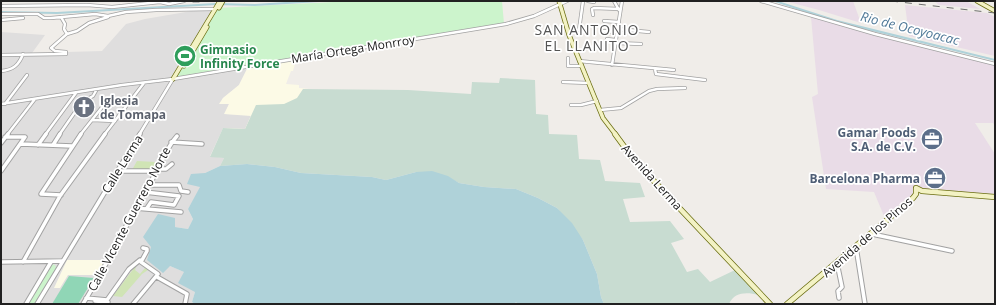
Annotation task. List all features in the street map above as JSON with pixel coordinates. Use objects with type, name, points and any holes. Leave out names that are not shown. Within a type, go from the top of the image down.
[{"type":"street","points":[[1,6],[87,5],[112,7],[154,3],[168,4],[184,1]]},
{"type":"street","name":"María Ortega Monrroy","points":[[1,104],[144,83],[506,24],[534,16],[555,8],[560,2],[567,1]]},
{"type":"street","points":[[579,30],[583,1]]},
{"type":"street","points":[[588,1],[594,2]]},
{"type":"street","points":[[614,1],[620,10]]},
{"type":"street","points":[[612,65],[622,1]]},
{"type":"street","points":[[761,1],[875,34],[995,64]]},
{"type":"street","points":[[977,1],[995,11]]},
{"type":"street","name":"Avenida Lerma","points":[[560,2],[569,36],[603,118],[627,149],[770,304]]},
{"type":"street","points":[[1,55],[66,54],[66,52],[55,51],[51,48],[67,34],[77,31],[89,22],[126,12],[219,4]]},
{"type":"street","name":"Calle Lerma","points":[[37,304],[219,4]]},
{"type":"street","points":[[593,15],[592,9],[594,8],[620,10]]},
{"type":"street","points":[[1,14],[38,14],[44,18],[95,14],[110,16]]},
{"type":"street","points":[[61,17],[65,24],[64,29],[67,34]]},
{"type":"street","points":[[1,20],[23,18]]},
{"type":"street","points":[[604,21],[619,22]]},
{"type":"street","points":[[617,29],[649,32]]},
{"type":"street","points":[[604,31],[616,32]]},
{"type":"street","points":[[606,42],[607,39],[641,44]]},
{"type":"street","points":[[1,71],[8,71],[17,66],[22,54]]},
{"type":"street","points":[[568,58],[569,67],[581,66]]},
{"type":"street","points":[[579,61],[674,70]]},
{"type":"street","points":[[655,69],[656,74],[706,80]]},
{"type":"street","points":[[5,104],[27,75]]},
{"type":"street","points":[[563,82],[589,83]]},
{"type":"street","points":[[23,262],[61,195],[144,83]]},
{"type":"street","points":[[600,110],[621,108],[649,91],[657,89],[685,88]]},
{"type":"street","points":[[53,145],[82,102],[93,96],[97,89]]},
{"type":"street","points":[[38,145],[76,93]]},
{"type":"street","points":[[1,143],[35,99]]},
{"type":"street","points":[[61,195],[41,194],[72,146],[107,101]]},
{"type":"street","points":[[571,105],[581,105],[597,101]]},
{"type":"street","points":[[92,120],[115,121]]},
{"type":"street","name":"Calle VIcente Guerrero Norte","points":[[83,304],[106,266],[171,142],[177,136]]},
{"type":"street","points":[[1,171],[25,137],[5,137]]},
{"type":"street","points":[[171,142],[202,144]]},
{"type":"street","points":[[21,144],[72,146]]},
{"type":"street","points":[[118,171],[166,169],[172,164]]},
{"type":"street","points":[[145,192],[179,196],[185,194],[186,192],[181,191],[179,185],[149,185]]},
{"type":"street","name":"Avenida de los Pinos","points":[[787,304],[838,263],[913,198],[916,194],[916,188],[922,191],[995,197]]},
{"type":"street","points":[[147,208],[150,202],[176,205],[179,196]]},
{"type":"street","points":[[136,208],[181,212]]},
{"type":"street","points":[[872,234],[952,251]]},
{"type":"street","points":[[856,247],[865,304]]},
{"type":"street","points":[[86,298],[107,300],[129,269],[140,260],[147,251],[147,249],[143,248]]},
{"type":"street","points":[[140,260],[143,265],[157,271],[158,276],[187,294],[185,304]]},
{"type":"street","points":[[1,262],[62,261]]},
{"type":"street","points":[[26,304],[51,262]]},
{"type":"street","points":[[838,263],[842,286],[838,290],[839,298]]},
{"type":"street","points":[[133,304],[158,276]]},
{"type":"street","points":[[86,298],[108,302]]},
{"type":"shaded area","points":[[785,1],[853,1],[861,23],[819,10]]},
{"type":"shaded area","points":[[934,1],[966,1],[980,9],[939,5]]},
{"type":"shaded area","points":[[905,5],[987,13],[995,17],[995,56],[909,36]]},
{"type":"shaded area","points":[[215,7],[172,78],[248,67],[239,85],[223,98],[220,104],[229,104],[225,114],[251,115],[245,129],[223,128],[210,156],[224,158],[220,166],[205,173],[201,187],[188,209],[193,219],[188,229],[175,227],[170,266],[184,272],[195,292],[192,302],[195,304],[1,304],[1,32],[45,35],[32,53],[102,51],[126,24],[145,19]]},
{"type":"shaded area","points":[[811,17],[912,45],[995,63],[995,126],[993,123],[975,123],[995,154],[995,194],[926,190],[913,195],[884,216],[874,192],[826,189],[812,97],[818,94]]},
{"type":"shaded area","points":[[296,60],[293,71],[291,71],[286,84],[299,85],[299,88],[309,89],[303,104],[318,154],[223,128],[245,129],[251,116],[224,114],[229,104],[219,104],[223,98],[239,85],[248,67]]},
{"type":"shaded area","points":[[67,260],[105,261],[98,275],[68,275],[60,288],[54,288]]},
{"type":"green space","points":[[353,1],[502,1],[504,24],[176,77],[198,46],[217,8]]},
{"type":"green space","points":[[500,78],[535,80],[536,114],[548,115],[549,134],[577,135],[579,159],[600,160],[605,181],[640,183],[645,197],[623,199],[630,222],[670,221],[684,239],[671,243],[687,272],[698,269],[710,282],[735,270],[758,295],[745,293],[737,295],[729,304],[604,304],[601,297],[597,274],[583,240],[557,208],[516,189],[484,187],[459,183],[446,176],[416,172],[386,180],[372,177],[301,173],[275,167],[247,164],[220,166],[224,158],[210,157],[223,128],[245,129],[256,105],[284,104],[297,98],[303,89],[408,90],[471,94],[472,82],[499,83]]},
{"type":"green space","points":[[137,161],[156,162],[154,165],[156,165],[154,170],[132,170]]},
{"type":"green space","points":[[51,264],[55,265],[56,268],[34,304],[28,304]]},
{"type":"green space","points":[[137,264],[135,270],[140,274],[145,268],[148,270],[142,274],[122,297],[113,296]]},
{"type":"green space","points":[[69,276],[94,278],[78,304],[52,304]]},
{"type":"water","points":[[247,164],[275,167],[301,173],[372,177],[386,180],[416,172],[432,171],[448,176],[459,183],[484,187],[516,189],[557,208],[572,223],[583,240],[597,274],[601,297],[604,304],[517,304],[516,302],[515,304],[195,304],[192,302],[195,292],[178,283],[184,272],[170,266],[163,273],[147,260],[151,247],[143,237],[158,214],[175,218],[175,227],[188,229],[193,219],[188,209],[200,187],[187,184],[191,174],[205,173],[220,166]]},
{"type":"waterway","name":"Rio de Ocoyoacac","points":[[1,12],[57,13],[216,4],[255,5],[319,1]]},
{"type":"waterway","name":"Rio de Ocoyoacac","points":[[774,1],[836,21],[995,60]]},
{"type":"railway","points":[[891,1],[995,13]]},
{"type":"place","name":"Gimnasio Infinity Force","points":[[185,56]]},
{"type":"place","name":"Iglesia de Tomapa","points":[[84,107]]},
{"type":"place","name":"Gamar Foods S.A. de C.V.","points":[[932,139]]},
{"type":"place","name":"Barcelona Pharma","points":[[935,178]]},
{"type":"district","name":"SAN ANTONIO EL LLANITO","points":[[587,38]]}]
